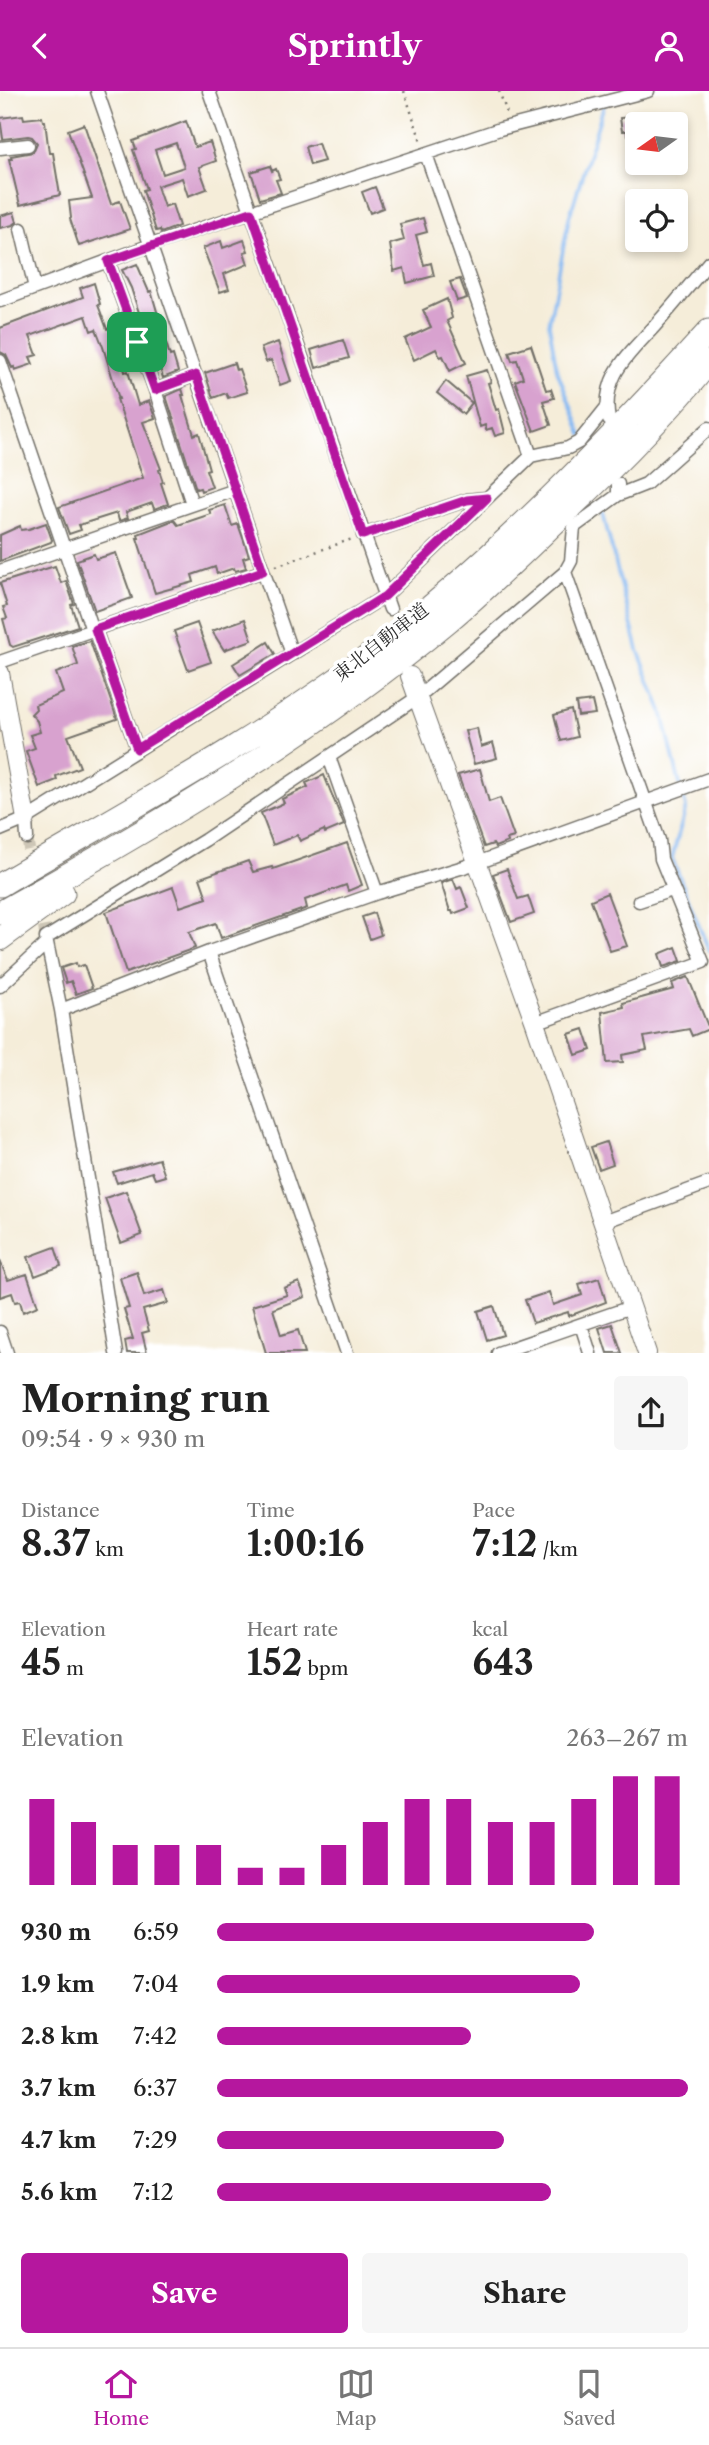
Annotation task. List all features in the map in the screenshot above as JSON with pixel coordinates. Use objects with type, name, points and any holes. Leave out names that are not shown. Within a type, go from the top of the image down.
[{"type":"highway","name":"東北自動車道","points":[[0,885],[198,771],[377,650],[492,553],[562,485],[607,431],[709,331]]},
{"type":"highway","name":"東北自動車道","points":[[0,913],[103,856],[299,731],[445,624],[510,568],[565,513],[615,483],[709,362]]},
{"type":"highway","points":[[0,867],[292,709]]},
{"type":"highway","points":[[0,939],[67,890],[210,803],[299,731]]},
{"type":"street","points":[[97,91],[292,654]]},
{"type":"street","points":[[209,91],[358,537],[390,609]]},
{"type":"street","points":[[0,301],[151,245],[512,126],[648,91]]},
{"type":"street","points":[[0,148],[28,145]]},
{"type":"street","points":[[426,154],[531,456]]},
{"type":"street","points":[[21,229],[35,288]]},
{"type":"street","points":[[108,261],[155,390],[192,504]]},
{"type":"street","points":[[607,431],[609,388],[615,372],[709,262]]},
{"type":"street","points":[[0,361],[64,549],[137,749]]},
{"type":"street","points":[[155,390],[196,375]]},
{"type":"street","points":[[0,830],[26,819],[385,596],[531,456],[568,448],[579,442],[607,407]]},
{"type":"street","points":[[116,1353],[61,1010],[46,938],[205,840],[418,697],[565,572],[571,561],[574,527],[615,483],[646,484],[709,428]]},
{"type":"street","points":[[0,571],[235,490]]},
{"type":"street","points":[[358,537],[467,500],[487,498]]},
{"type":"street","points":[[0,662],[263,571]]},
{"type":"street","points":[[535,1023],[702,963],[661,859],[659,841],[565,572]]},
{"type":"street","points":[[0,673],[27,838]]},
{"type":"street","points":[[410,676],[535,1023],[648,1353]]},
{"type":"street","points":[[329,757],[377,893]]},
{"type":"street","points":[[61,1010],[209,952],[377,893],[477,863],[709,779]]},
{"type":"street","points":[[639,901],[672,890]]},
{"type":"street","points":[[0,986],[47,943]]},
{"type":"street","points":[[209,952],[347,1353]]},
{"type":"street","points":[[603,1222],[709,1183]]},
{"type":"street","points":[[498,1353],[538,1347],[581,1325],[631,1307]]},
{"type":"street","points":[[581,1325],[590,1353]]},
{"type":"street","points":[[0,1332],[7,1353]]},
{"type":"path","points":[[404,91],[426,154]]},
{"type":"path","points":[[499,91],[512,126]]},
{"type":"path","points":[[263,571],[358,537]]},
{"type":"building","points":[[23,115],[24,119],[42,117],[45,121],[49,153],[53,153],[60,195],[20,205],[9,159],[12,159],[11,156],[33,152],[37,143],[28,136],[3,139],[0,118]]},
{"type":"building","points":[[625,117],[625,131],[622,131],[620,118]]},
{"type":"building","points":[[186,121],[195,147],[210,142],[216,161],[199,167],[207,189],[188,196],[182,178],[157,186],[164,207],[172,204],[179,226],[161,233],[160,230],[156,231],[143,190],[147,189],[133,150],[136,149],[133,141]],"holes":[[[176,143],[184,167],[163,174],[155,150]]]},
{"type":"building","points":[[84,124],[111,204],[120,201],[130,229],[79,246],[70,219],[69,201],[92,198],[68,130]]},
{"type":"building","points":[[318,143],[324,161],[310,165],[305,147]]},
{"type":"building","points":[[270,166],[272,171],[276,169],[280,179],[276,180],[281,193],[260,199],[251,172]]},
{"type":"building","points":[[375,187],[383,208],[370,213],[362,192]]},
{"type":"building","points":[[14,212],[17,222],[0,228],[0,216]]},
{"type":"building","points":[[423,218],[427,232],[416,235],[424,265],[431,263],[434,276],[407,283],[404,268],[394,271],[390,244],[404,240],[400,224]]},
{"type":"building","points":[[244,240],[248,251],[244,252],[248,264],[224,274],[229,289],[220,292],[203,248],[221,241],[223,248]]},
{"type":"building","points":[[137,264],[149,292],[151,291],[170,356],[173,355],[178,372],[163,378],[122,270]]},
{"type":"building","points":[[460,279],[467,298],[457,301],[450,282]]},
{"type":"building","points":[[94,283],[100,304],[98,305],[107,329],[113,328],[125,372],[128,371],[138,405],[149,401],[155,418],[143,422],[161,469],[161,483],[168,504],[154,509],[152,503],[126,512],[128,518],[119,521],[117,513],[79,525],[81,530],[69,534],[59,507],[143,478],[103,347],[96,329],[91,331],[86,316],[30,336],[37,355],[30,357],[33,364],[15,370],[6,355],[0,352],[0,328],[83,297],[80,288]]},
{"type":"building","points":[[447,299],[452,318],[447,321],[466,363],[450,371],[443,356],[440,357],[436,349],[414,360],[405,339],[431,327],[423,310]]},
{"type":"building","points":[[343,340],[349,358],[316,368],[311,350]]},
{"type":"building","points":[[278,342],[291,381],[280,385],[271,360],[266,362],[261,348]]},
{"type":"building","points":[[531,345],[546,390],[551,389],[554,398],[543,401],[551,425],[534,431],[515,381],[523,378],[517,360],[512,361],[509,352]]},
{"type":"building","points":[[234,363],[236,370],[239,369],[247,392],[228,398],[226,393],[213,398],[205,373]]},
{"type":"building","points":[[487,370],[491,382],[488,383],[505,433],[495,436],[492,428],[486,430],[485,425],[480,427],[466,376]]},
{"type":"building","points":[[446,381],[472,403],[463,414],[437,393]]},
{"type":"building","points":[[182,389],[194,435],[199,433],[209,469],[206,470],[212,487],[201,491],[200,488],[196,489],[166,396]]},
{"type":"building","points":[[225,505],[232,526],[238,524],[249,556],[243,558],[246,568],[235,571],[234,568],[217,574],[215,567],[192,575],[194,582],[155,593],[138,534],[174,520],[178,525],[211,514],[209,510]]},
{"type":"building","points":[[46,523],[51,542],[0,561],[0,535],[20,526],[21,530]]},
{"type":"building","points":[[116,553],[132,598],[95,611],[77,560],[94,554],[96,559]]},
{"type":"building","points":[[55,566],[61,583],[66,581],[78,626],[13,647],[10,645],[3,619],[7,618],[3,607],[7,606],[0,583]]},
{"type":"building","points":[[245,619],[252,640],[224,650],[212,631]]},
{"type":"building","points":[[197,623],[211,662],[188,670],[174,631]]},
{"type":"building","points":[[90,641],[117,719],[68,736],[80,767],[56,776],[57,780],[39,787],[26,751],[35,748],[30,735],[40,732],[37,721],[31,714],[36,709],[35,705],[63,693],[56,673],[78,665],[72,646]]},
{"type":"building","points":[[268,642],[275,654],[240,675],[233,664]]},
{"type":"building","points":[[592,701],[595,714],[578,716],[576,703]]},
{"type":"building","points":[[571,710],[577,737],[561,741],[554,715]]},
{"type":"building","points":[[477,728],[481,747],[493,743],[497,758],[474,764],[465,731]]},
{"type":"building","points":[[480,769],[489,802],[500,798],[514,837],[495,847],[493,844],[484,847],[458,775]]},
{"type":"building","points":[[324,775],[344,825],[325,833],[324,830],[300,841],[297,835],[273,845],[261,813],[284,803],[282,799],[308,787],[306,783]]},
{"type":"building","points":[[347,843],[362,885],[348,891],[346,885],[305,900],[307,908],[221,938],[216,923],[189,932],[195,948],[126,973],[106,912],[173,887],[180,907],[207,898],[200,878],[248,861],[253,872],[272,867],[273,869]]},
{"type":"building","points":[[507,869],[518,899],[528,896],[534,914],[511,922],[493,874]]},
{"type":"building","points":[[453,879],[457,889],[461,887],[469,908],[453,914],[441,883]]},
{"type":"building","points":[[607,893],[627,946],[610,951],[591,900]]},
{"type":"building","points":[[374,913],[381,935],[370,939],[362,917]]},
{"type":"building","points":[[676,947],[681,961],[663,967],[659,954]]},
{"type":"building","points":[[76,963],[77,967],[84,965],[92,988],[76,994],[71,981],[66,983],[61,968]]},
{"type":"building","points":[[688,977],[709,1029],[692,1036],[689,1029],[644,1037],[647,1050],[622,1055],[623,1062],[607,1063],[602,1012],[624,1007],[623,1003],[674,989],[672,983]]},
{"type":"building","points":[[584,1029],[591,1050],[576,1055],[569,1034]]},
{"type":"building","points":[[606,1142],[613,1164],[599,1169],[591,1147]]},
{"type":"building","points":[[159,1159],[165,1176],[155,1179],[152,1172],[117,1183],[113,1172]]},
{"type":"building","points":[[126,1191],[142,1235],[121,1243],[105,1198]]},
{"type":"building","points":[[55,1247],[61,1266],[35,1276],[28,1257]]},
{"type":"building","points":[[0,1261],[8,1280],[27,1274],[38,1306],[23,1312],[20,1301],[15,1302],[12,1293],[0,1297]]},
{"type":"building","points":[[137,1272],[144,1296],[164,1290],[168,1303],[143,1310],[149,1331],[142,1333],[147,1353],[127,1353],[125,1341],[133,1339],[124,1309],[129,1308],[120,1278]]},
{"type":"building","points":[[599,1278],[606,1302],[569,1316],[568,1312],[533,1323],[525,1300],[549,1292],[553,1305],[582,1295],[579,1284]]},
{"type":"building","points":[[299,1282],[305,1297],[273,1309],[281,1335],[298,1330],[305,1353],[266,1353],[252,1306],[287,1295],[284,1288]]},
{"type":"building","points":[[494,1306],[503,1335],[487,1340],[478,1311]]},
{"type":"building","points":[[612,1324],[622,1353],[607,1353],[599,1328]]},
{"type":"waterway","points":[[582,435],[557,370],[549,324],[569,218],[604,105]]},
{"type":"waterway","points":[[602,510],[638,650],[662,711],[680,785]]},
{"type":"waterway","points":[[682,792],[686,807],[672,858],[709,951]]},
{"type":"tunnel","points":[[27,838],[46,938]]},
{"type":"route","points":[[251,212],[363,535],[467,500],[487,498],[385,596],[137,749],[95,629],[263,571],[196,375],[155,390],[137,342],[108,261],[251,212]]}]
